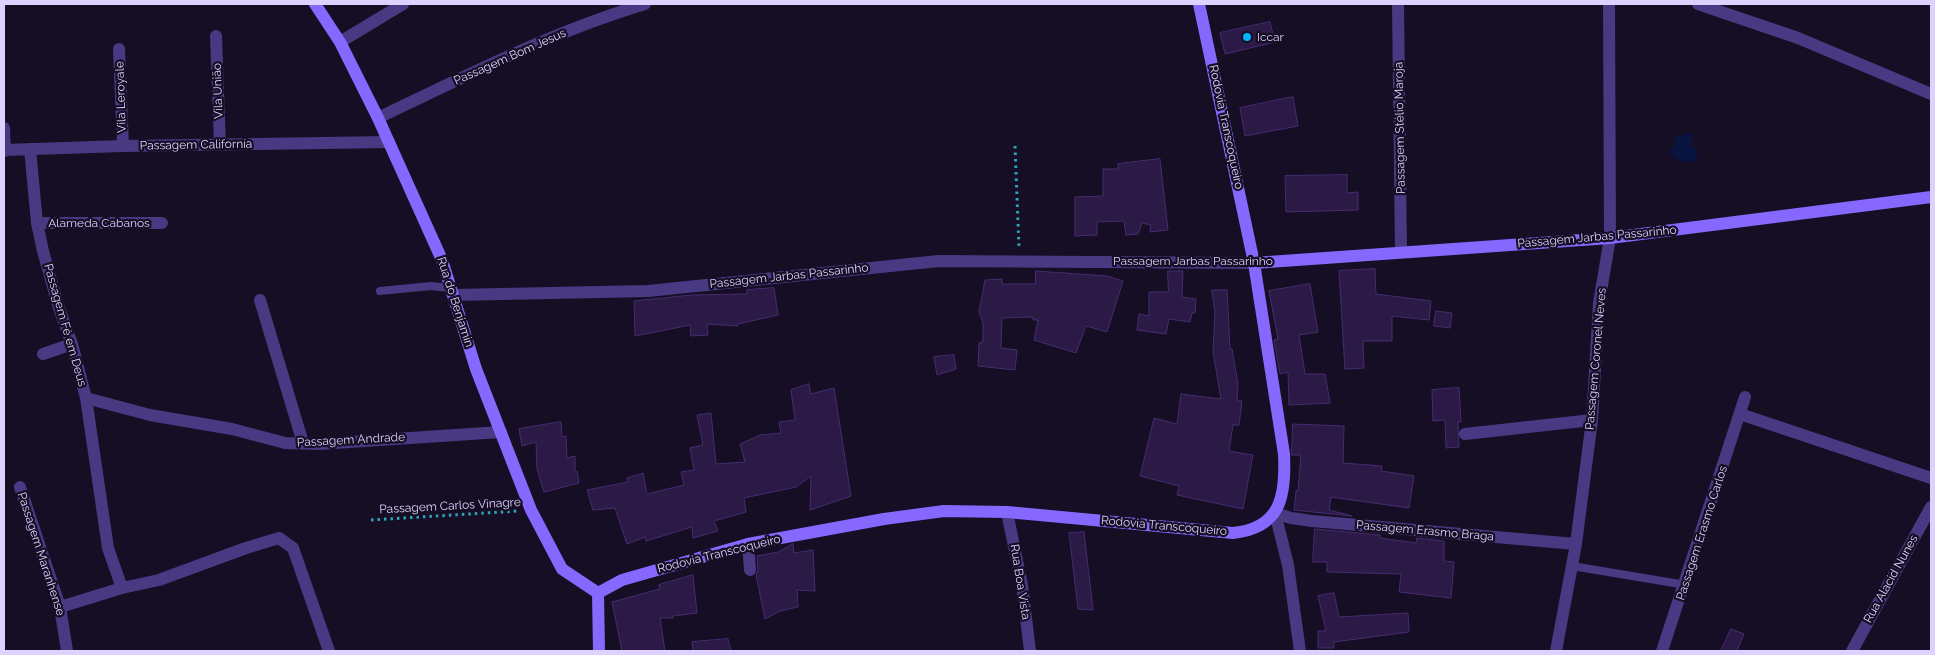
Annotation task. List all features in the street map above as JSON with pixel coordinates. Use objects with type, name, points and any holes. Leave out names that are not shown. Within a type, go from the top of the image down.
[{"type":"main road","name":"Rua do Benjamin","points":[[315,4],[340,42],[378,118],[442,260],[476,369],[531,510],[562,569],[598,593]]},
{"type":"main road","name":"Rodovia Transcoqueiro","points":[[598,593],[622,580],[748,544],[884,519],[944,511],[1007,512],[1232,532],[1247,531],[1261,525],[1275,513],[1282,497],[1285,478],[1284,454],[1254,263],[1199,4]]},
{"type":"main road","name":"Passagem Jarbas Passarinho","points":[[1254,263],[1610,238],[1931,197]]},
{"type":"main road","points":[[598,593],[599,651]]},
{"type":"street","points":[[340,42],[403,4]]},
{"type":"street","name":"Passagem Bom Jesus","points":[[378,118],[488,65],[600,17],[645,4]]},
{"type":"street","name":"Passagem Stélio Maroja","points":[[1398,4],[1401,252]]},
{"type":"street","name":"Passagem Coronel Neves","points":[[1556,651],[1576,544],[1592,420],[1599,303],[1610,238],[1609,4]]},
{"type":"street","points":[[1698,4],[1798,38],[1931,94]]},
{"type":"street","name":"Vila União","points":[[216,36],[220,145]]},
{"type":"street","name":"Vila Leroyale","points":[[119,48],[122,146]]},
{"type":"street","points":[[4,128],[4,150]]},
{"type":"street","name":"Passagem Californía","points":[[4,150],[122,146],[389,142]]},
{"type":"street","name":"Passagem Fé em Deus","points":[[30,149],[37,223],[58,305],[72,344],[86,398],[108,548],[122,588]]},
{"type":"street","name":"Alameda Cabanos","points":[[37,223],[162,223]]},
{"type":"street","name":"Passagem Jarbas Passarinho","points":[[452,291],[648,291],[939,261],[1254,263]]},
{"type":"street","points":[[260,300],[303,444]]},
{"type":"street","points":[[43,354],[72,344]]},
{"type":"street","name":"Passagem Erasmo Carlos","points":[[1662,651],[1686,585],[1745,397]]},
{"type":"street","name":"Passagem Andrade","points":[[86,398],[150,415],[232,429],[285,443],[303,444],[501,432]]},
{"type":"street","points":[[1740,414],[1931,478]]},
{"type":"street","points":[[1465,434],[1592,420]]},
{"type":"street","name":"Passagem Maranhense","points":[[20,487],[60,607],[68,651]]},
{"type":"street","name":"Rua Alacid Nunes","points":[[1852,651],[1931,507]]},
{"type":"street","name":"Rua Boa Vista","points":[[1007,512],[1022,585],[1030,651]]},
{"type":"street","points":[[1275,513],[1288,565],[1300,651]]},
{"type":"street","name":"Passagem Erasmo Braga","points":[[1275,513],[1291,518],[1312,521],[1576,544]]},
{"type":"street","points":[[60,607],[122,588],[159,580],[279,538],[285,540],[293,548],[329,651]]},
{"type":"street","points":[[748,544],[750,570]]},
{"type":"street","points":[[1022,651],[1030,651]]},
{"type":"lane","points":[[380,291],[431,286],[452,291]]},
{"type":"lane","points":[[1572,566],[1686,585]]},
{"type":"path","points":[[1015,146],[1020,261]]},
{"type":"path","name":"Passagem Carlos Vinagre","points":[[371,520],[531,510]]},
{"type":"shaded area","points":[[1693,132],[1691,144],[1698,151],[1696,161],[1684,162],[1678,160],[1670,151],[1675,144],[1675,137]]},
{"type":"building","name":"Iccar","points":[[1270,22],[1275,42],[1225,54],[1220,33]]},
{"type":"building","points":[[1293,97],[1298,126],[1245,136],[1240,108]]},
{"type":"building","points":[[1160,159],[1168,230],[1150,232],[1151,225],[1142,223],[1138,234],[1126,235],[1124,221],[1097,222],[1097,235],[1075,236],[1075,197],[1103,196],[1103,169],[1118,169],[1118,164]]},
{"type":"building","points":[[1347,175],[1347,193],[1358,192],[1358,210],[1286,212],[1285,176]]},
{"type":"building","points":[[1375,269],[1376,294],[1431,301],[1429,320],[1392,316],[1392,341],[1363,341],[1364,368],[1345,369],[1339,271]]},
{"type":"building","points":[[1036,271],[1107,276],[1123,281],[1107,332],[1086,326],[1076,353],[1034,340],[1038,320],[1033,320],[1033,317],[1002,318],[1001,348],[1017,350],[1015,370],[978,366],[979,343],[983,342],[983,323],[979,312],[985,280],[1002,279],[1002,284],[1035,284]]},
{"type":"building","points":[[1168,271],[1183,271],[1182,297],[1196,299],[1195,313],[1192,313],[1190,322],[1169,319],[1166,334],[1137,330],[1139,314],[1149,316],[1149,292],[1168,292]]},
{"type":"building","points":[[1310,284],[1318,332],[1299,335],[1305,374],[1325,374],[1330,403],[1289,405],[1288,372],[1280,374],[1274,340],[1278,339],[1269,291]]},
{"type":"building","points":[[774,288],[778,315],[738,324],[738,326],[707,324],[708,335],[691,336],[690,325],[635,336],[634,301],[691,295],[747,294],[747,290]]},
{"type":"building","points":[[1212,290],[1227,290],[1230,349],[1232,349],[1238,384],[1237,401],[1242,401],[1239,425],[1233,425],[1229,451],[1253,455],[1243,509],[1177,495],[1179,486],[1140,476],[1154,418],[1177,424],[1181,394],[1221,399],[1213,352],[1215,312]]},
{"type":"building","points":[[1436,311],[1452,313],[1450,328],[1434,326]]},
{"type":"building","points":[[954,355],[956,369],[937,375],[934,357]]},
{"type":"building","points":[[809,384],[811,394],[834,388],[851,496],[810,510],[811,476],[796,487],[744,498],[746,512],[714,521],[718,531],[693,538],[692,527],[646,541],[645,537],[627,544],[615,508],[593,510],[587,490],[628,482],[627,478],[643,473],[647,494],[684,485],[681,472],[694,470],[690,448],[703,445],[697,415],[711,413],[716,464],[745,462],[740,444],[760,435],[781,433],[779,422],[795,420],[791,390]]},
{"type":"building","points":[[1459,388],[1461,422],[1458,422],[1459,447],[1446,448],[1445,420],[1433,421],[1432,390]]},
{"type":"building","points":[[561,422],[562,437],[566,436],[567,458],[575,456],[575,472],[577,471],[579,483],[544,492],[537,469],[536,442],[522,446],[519,429]]},
{"type":"building","points":[[1293,424],[1344,426],[1343,463],[1382,466],[1381,471],[1414,476],[1409,508],[1331,497],[1329,510],[1352,516],[1294,510],[1296,491],[1298,491],[1301,455],[1292,455]]},
{"type":"building","points":[[1315,529],[1380,535],[1380,538],[1416,543],[1417,538],[1444,541],[1444,561],[1454,562],[1451,598],[1399,592],[1401,574],[1327,572],[1327,562],[1313,562]]},
{"type":"building","points":[[1084,532],[1093,610],[1078,609],[1069,533]]},
{"type":"building","points":[[793,544],[794,553],[813,550],[815,591],[797,590],[798,607],[780,611],[765,619],[756,575],[758,570],[757,556],[778,552]]},
{"type":"building","points":[[693,575],[697,613],[673,616],[673,618],[660,618],[665,651],[622,651],[612,602],[660,589],[659,585]]},
{"type":"building","points":[[1334,593],[1339,617],[1408,613],[1409,632],[1334,642],[1334,648],[1318,648],[1318,631],[1326,631],[1318,596]]},
{"type":"building","points":[[1731,629],[1744,634],[1737,651],[1721,651]]},
{"type":"building","points":[[728,639],[731,651],[693,651],[692,642]]},
{"type":"place","name":"Iccar","points":[[1247,37]]}]
